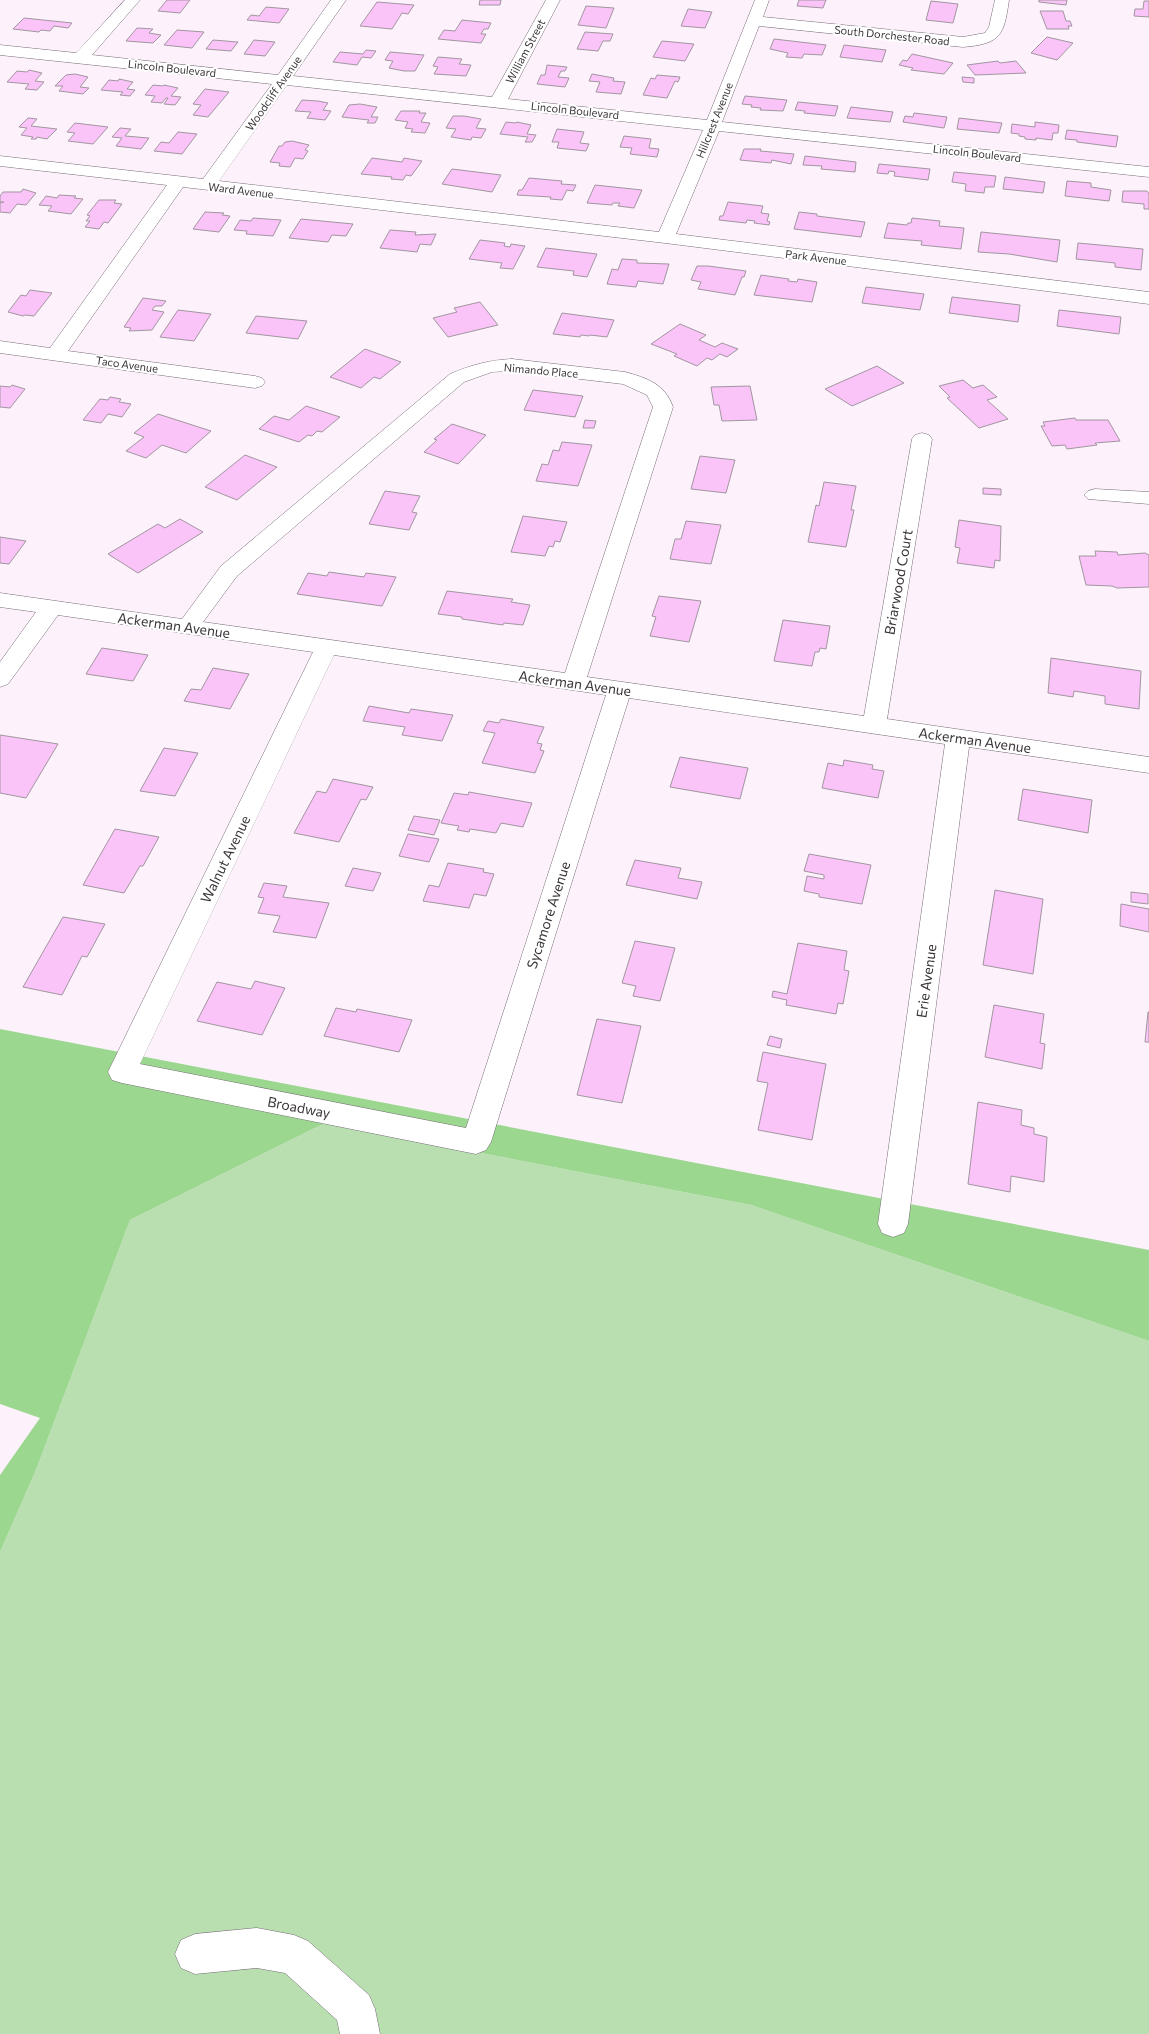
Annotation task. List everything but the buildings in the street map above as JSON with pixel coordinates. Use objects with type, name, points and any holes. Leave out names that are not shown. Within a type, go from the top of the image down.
[{"type":"street","points":[[80,59],[133,0]]},
{"type":"street","name":"Woodcliff Avenue","points":[[207,186],[339,0]]},
{"type":"street","name":"William Street","points":[[498,102],[552,0]]},
{"type":"street","name":"Hillcrest Avenue","points":[[665,238],[713,125],[762,0]]},
{"type":"street","name":"South Dorchester Road","points":[[754,21],[975,42],[993,36],[997,30],[1002,0]]},
{"type":"street","name":"Lincoln Boulevard","points":[[0,50],[1149,172]]},
{"type":"street","name":"Ward Avenue","points":[[0,161],[482,218]]},
{"type":"street","points":[[56,354],[178,182]]},
{"type":"street","name":"Park Avenue","points":[[482,218],[665,238],[1149,298]]},
{"type":"street","name":"Taco Avenue","points":[[0,347],[255,382]]},
{"type":"street","name":"Nimando Place","points":[[188,627],[229,571],[456,378],[482,368],[512,365],[625,378],[641,382],[653,389],[661,398],[663,408],[574,682]]},
{"type":"street","name":"Briarwood Court","points":[[874,726],[922,439]]},
{"type":"street","points":[[1096,495],[1149,498]]},
{"type":"street","name":"Ackerman Avenue","points":[[0,600],[1149,765]]},
{"type":"street","points":[[0,679],[52,608]]},
{"type":"street","name":"Walnut Avenue","points":[[122,1072],[327,647]]},
{"type":"street","name":"Sycamore Avenue","points":[[476,1142],[620,689]]},
{"type":"street","name":"Erie Avenue","points":[[893,1224],[958,738]]},
{"type":"street","name":"Broadway","points":[[122,1072],[476,1142]]},
{"type":"street","points":[[195,1954],[257,1948],[294,1955],[355,2009],[360,2034]]},
{"type":"green space","points":[[0,1029],[1149,1250],[1149,1341],[751,1205],[325,1123],[130,1220],[36,1470],[0,1552],[0,1475],[40,1418],[0,1404]]},
{"type":"green space","points":[[325,1123],[751,1205],[1149,1341],[1149,2034],[0,2034],[0,1552],[36,1470],[130,1220]]}]
